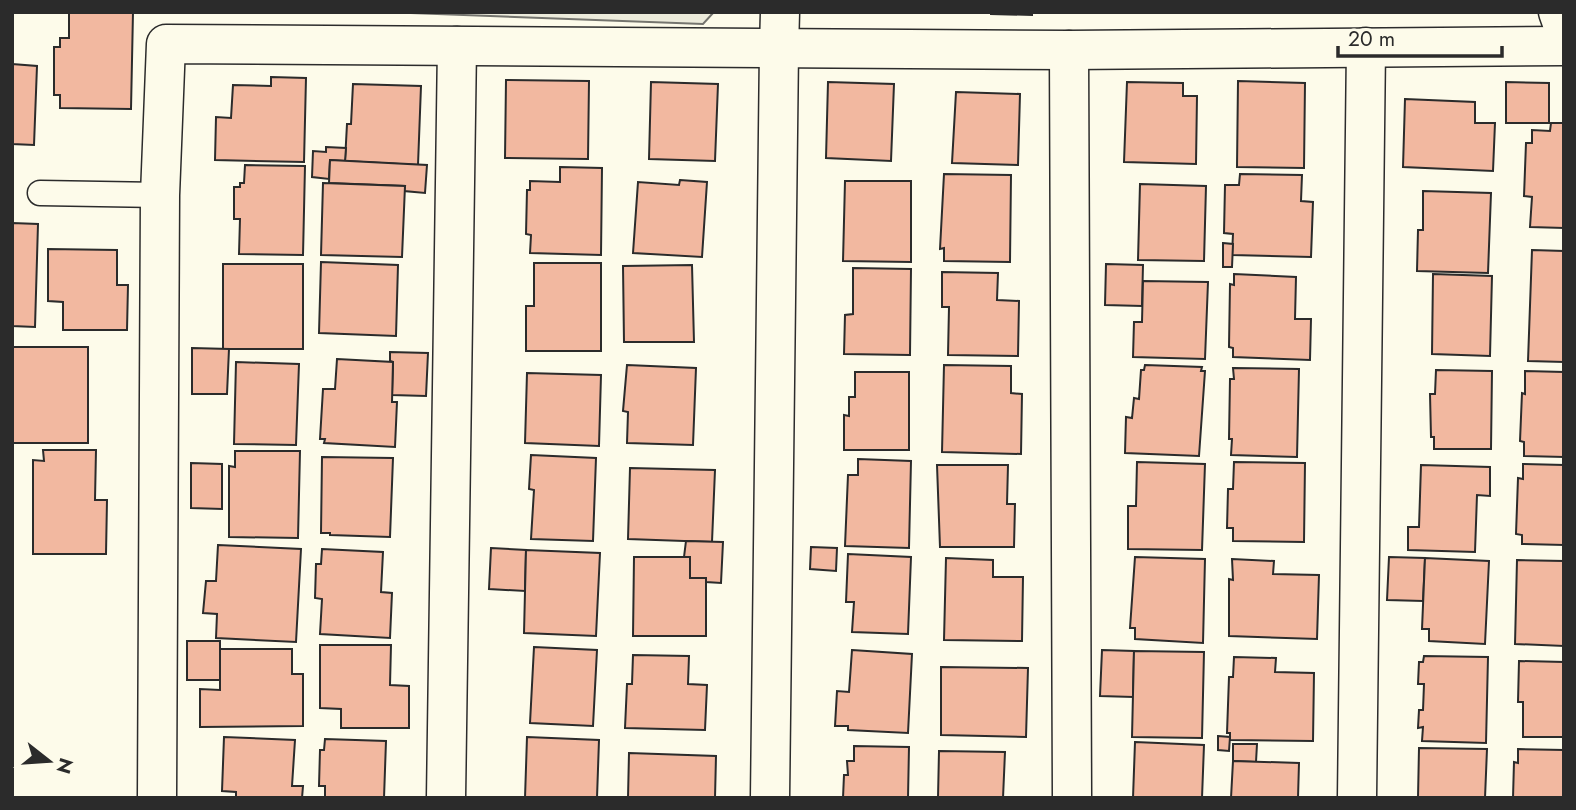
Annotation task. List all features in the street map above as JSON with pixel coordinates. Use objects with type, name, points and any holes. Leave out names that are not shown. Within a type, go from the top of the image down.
[{"type":"street","points":[[1558,12],[1564,29]]},
{"type":"street","points":[[770,798],[779,30]]},
{"type":"street","points":[[157,798],[160,195],[166,44],[457,46],[779,30],[1069,50],[1564,46]]},
{"type":"street","points":[[446,798],[457,46]]},
{"type":"street","points":[[1357,798],[1366,47]]},
{"type":"street","points":[[1069,50],[1072,798]]},
{"type":"lane","points":[[40,192],[160,195]]},
{"type":"shaded area","points":[[384,12],[714,12],[703,24]]},
{"type":"building","points":[[69,12],[133,12],[131,109],[60,108],[60,95],[54,95],[54,47],[60,47],[60,38],[69,38]]},
{"type":"building","points":[[1032,12],[1032,15],[991,14]]},
{"type":"building","points":[[12,64],[37,66],[34,145],[12,144]]},
{"type":"building","points":[[271,77],[306,78],[304,162],[215,160],[216,117],[231,118],[233,85],[271,86]]},
{"type":"building","points":[[506,80],[589,81],[588,159],[505,158]]},
{"type":"building","points":[[1238,81],[1305,83],[1304,168],[1237,167]]},
{"type":"building","points":[[651,82],[718,84],[715,161],[649,159]]},
{"type":"building","points":[[828,82],[894,84],[891,161],[826,158]]},
{"type":"building","points":[[1127,82],[1183,83],[1183,96],[1197,96],[1196,164],[1124,162]]},
{"type":"building","points":[[1506,82],[1549,83],[1549,123],[1506,123]]},
{"type":"building","points":[[353,84],[421,86],[418,165],[345,161],[347,124],[351,124]]},
{"type":"building","points":[[956,92],[1020,94],[1018,165],[952,163]]},
{"type":"building","points":[[1405,99],[1475,102],[1475,123],[1495,123],[1493,171],[1403,167]]},
{"type":"building","points":[[1551,123],[1564,123],[1564,228],[1530,227],[1532,197],[1524,196],[1526,143],[1532,143],[1532,130],[1550,131]]},
{"type":"building","points":[[326,147],[346,148],[345,161],[330,160],[329,179],[312,177],[313,151],[326,152]]},
{"type":"building","points":[[330,160],[427,165],[425,193],[404,191],[405,186],[329,183]]},
{"type":"building","points":[[245,165],[305,166],[303,255],[239,254],[240,219],[234,219],[234,187],[240,187],[240,183],[244,183]]},
{"type":"building","points":[[560,167],[602,168],[601,255],[530,253],[531,235],[526,234],[527,190],[530,190],[530,181],[560,182]]},
{"type":"building","points":[[944,174],[1011,175],[1010,262],[944,261],[944,248],[940,249]]},
{"type":"building","points":[[1240,174],[1302,175],[1301,201],[1313,202],[1311,257],[1232,255],[1233,234],[1224,233],[1225,185],[1239,185]]},
{"type":"building","points":[[680,180],[707,182],[702,257],[633,253],[638,182],[679,185]]},
{"type":"building","points":[[845,181],[911,181],[911,262],[843,261]]},
{"type":"building","points":[[323,183],[405,186],[402,257],[321,255]]},
{"type":"building","points":[[1140,184],[1206,186],[1204,261],[1138,260]]},
{"type":"building","points":[[1423,191],[1491,193],[1488,273],[1417,271],[1418,230],[1423,230]]},
{"type":"building","points":[[12,223],[38,224],[35,327],[12,326]]},
{"type":"building","points":[[1223,243],[1233,244],[1232,267],[1223,267]]},
{"type":"building","points":[[48,249],[117,250],[117,285],[128,285],[127,330],[63,330],[63,302],[48,301]]},
{"type":"building","points":[[1532,250],[1564,251],[1564,362],[1528,361]]},
{"type":"building","points":[[321,262],[398,265],[396,336],[319,333]]},
{"type":"building","points":[[534,263],[601,263],[601,351],[526,351],[526,306],[534,306]]},
{"type":"building","points":[[223,264],[303,264],[303,349],[223,349]]},
{"type":"building","points":[[1106,264],[1143,265],[1142,306],[1105,305]]},
{"type":"building","points":[[692,265],[694,342],[624,342],[623,266]]},
{"type":"building","points":[[853,268],[911,269],[910,355],[844,354],[845,315],[853,314]]},
{"type":"building","points":[[942,272],[998,273],[997,300],[1019,301],[1018,356],[948,355],[949,307],[942,307]]},
{"type":"building","points":[[1234,274],[1296,277],[1295,319],[1311,319],[1310,360],[1233,357],[1233,348],[1229,347],[1230,284],[1234,285]]},
{"type":"building","points":[[1433,274],[1492,276],[1490,356],[1432,354]]},
{"type":"building","points":[[1143,281],[1208,282],[1205,359],[1133,357],[1134,322],[1142,322]]},
{"type":"building","points":[[12,347],[88,347],[88,443],[12,443]]},
{"type":"building","points":[[192,348],[229,349],[227,394],[192,394]]},
{"type":"building","points":[[390,352],[428,353],[426,396],[392,395],[393,362],[390,361]]},
{"type":"building","points":[[337,359],[393,362],[392,402],[397,402],[395,447],[324,443],[325,439],[320,439],[323,389],[335,389]]},
{"type":"building","points":[[236,362],[299,364],[296,445],[234,444]]},
{"type":"building","points":[[627,365],[696,368],[693,445],[627,443],[628,412],[623,411]]},
{"type":"building","points":[[944,365],[1011,366],[1011,393],[1022,394],[1021,454],[942,452]]},
{"type":"building","points":[[1145,365],[1202,367],[1201,371],[1205,371],[1199,456],[1125,453],[1126,417],[1132,418],[1134,398],[1139,399],[1141,370],[1144,370]]},
{"type":"building","points":[[1233,368],[1299,369],[1297,457],[1231,455],[1230,379],[1234,379]]},
{"type":"building","points":[[1436,370],[1492,371],[1491,449],[1434,449],[1434,437],[1431,437],[1430,394],[1435,394]]},
{"type":"building","points":[[1525,371],[1564,372],[1564,457],[1524,456],[1524,442],[1520,441]]},
{"type":"building","points":[[855,372],[909,372],[909,450],[844,450],[844,415],[849,416],[849,397],[855,397]]},
{"type":"building","points":[[527,373],[601,375],[599,446],[525,443]]},
{"type":"building","points":[[43,450],[96,450],[95,500],[107,500],[106,554],[33,554],[33,460],[44,461]]},
{"type":"building","points":[[235,451],[300,451],[298,538],[229,537],[229,466],[235,467]]},
{"type":"building","points":[[531,455],[596,458],[593,541],[531,539],[534,490],[529,489]]},
{"type":"building","points":[[322,457],[393,458],[390,537],[321,533]]},
{"type":"building","points":[[858,459],[911,461],[909,548],[845,546],[848,475],[858,475]]},
{"type":"building","points":[[1137,462],[1205,464],[1202,550],[1128,549],[1128,506],[1136,506]]},
{"type":"building","points":[[1234,462],[1305,463],[1304,542],[1233,541],[1233,528],[1227,528],[1228,489],[1233,489]]},
{"type":"building","points":[[191,463],[222,464],[222,509],[191,508]]},
{"type":"building","points":[[1523,464],[1564,465],[1564,545],[1522,544],[1522,535],[1516,534],[1518,478],[1523,479]]},
{"type":"building","points":[[937,465],[1008,465],[1007,504],[1015,504],[1014,547],[940,547]]},
{"type":"building","points":[[1421,465],[1490,467],[1490,496],[1477,495],[1475,552],[1408,550],[1408,527],[1419,527]]},
{"type":"building","points":[[630,468],[715,470],[712,542],[628,539]]},
{"type":"building","points":[[686,541],[723,542],[721,583],[706,582],[706,578],[690,578],[690,557],[684,557]]},
{"type":"building","points":[[218,545],[301,549],[296,642],[216,638],[217,614],[203,613],[206,581],[216,581]]},
{"type":"building","points":[[811,547],[837,548],[836,571],[810,569]]},
{"type":"building","points":[[491,548],[526,550],[525,591],[489,589]]},
{"type":"building","points":[[322,549],[383,552],[381,592],[392,593],[390,638],[320,634],[322,599],[315,598],[316,564],[321,564]]},
{"type":"building","points":[[526,550],[600,553],[596,636],[524,633]]},
{"type":"building","points":[[848,554],[911,557],[908,634],[852,632],[854,602],[846,602]]},
{"type":"building","points":[[634,557],[690,557],[690,578],[706,578],[706,636],[633,636]]},
{"type":"building","points":[[1135,557],[1205,559],[1203,643],[1135,639],[1135,628],[1130,628]]},
{"type":"building","points":[[1389,557],[1425,558],[1423,601],[1387,600]]},
{"type":"building","points":[[946,558],[993,560],[993,577],[1023,577],[1022,641],[944,640]]},
{"type":"building","points":[[1425,558],[1489,561],[1485,644],[1429,641],[1429,629],[1422,629]]},
{"type":"building","points":[[1232,559],[1274,561],[1273,574],[1319,575],[1317,639],[1229,636],[1229,579],[1233,580]]},
{"type":"building","points":[[1517,560],[1564,561],[1564,646],[1515,644]]},
{"type":"building","points":[[187,641],[220,641],[220,680],[187,680]]},
{"type":"building","points":[[320,645],[391,645],[390,685],[409,686],[409,728],[341,728],[341,709],[320,708]]},
{"type":"building","points":[[534,647],[597,650],[593,726],[530,723]]},
{"type":"building","points":[[220,649],[292,649],[292,674],[303,674],[303,726],[200,727],[200,689],[220,690]]},
{"type":"building","points":[[852,650],[912,654],[908,733],[848,730],[848,726],[835,726],[837,691],[849,692]]},
{"type":"building","points":[[1102,650],[1134,651],[1133,697],[1100,696]]},
{"type":"building","points":[[1134,651],[1204,652],[1202,738],[1132,737]]},
{"type":"building","points":[[633,655],[689,656],[688,684],[707,685],[705,730],[625,728],[627,684],[632,684]]},
{"type":"building","points":[[1424,656],[1488,657],[1486,743],[1422,741],[1423,727],[1418,728],[1419,710],[1423,710],[1424,684],[1418,684],[1419,662],[1423,662]]},
{"type":"building","points":[[1234,657],[1276,658],[1275,672],[1314,673],[1313,741],[1230,740],[1230,733],[1227,733],[1229,677],[1233,677]]},
{"type":"building","points":[[1519,661],[1564,662],[1564,737],[1523,737],[1523,702],[1518,702]]},
{"type":"building","points":[[941,667],[1028,668],[1026,737],[941,735]]},
{"type":"building","points":[[1218,736],[1230,737],[1229,751],[1218,750]]},
{"type":"building","points":[[224,737],[295,740],[292,786],[303,786],[302,798],[236,798],[236,792],[222,791]]},
{"type":"building","points":[[527,737],[599,740],[597,798],[525,798]]},
{"type":"building","points":[[325,739],[386,741],[384,798],[325,798],[325,786],[319,786],[320,750],[324,750]]},
{"type":"building","points":[[1135,742],[1204,745],[1202,798],[1133,798]]},
{"type":"building","points":[[1233,744],[1257,744],[1256,762],[1233,761]]},
{"type":"building","points":[[854,746],[909,747],[908,798],[843,798],[844,775],[848,775],[847,761],[854,761]]},
{"type":"building","points":[[1419,748],[1487,749],[1485,798],[1418,798]]},
{"type":"building","points":[[1518,749],[1564,750],[1564,798],[1513,798],[1514,762],[1518,763]]},
{"type":"building","points":[[939,751],[1005,752],[1003,798],[938,798]]},
{"type":"building","points":[[629,753],[716,756],[715,798],[628,798]]},
{"type":"building","points":[[1233,761],[1299,763],[1298,798],[1231,798]]}]
